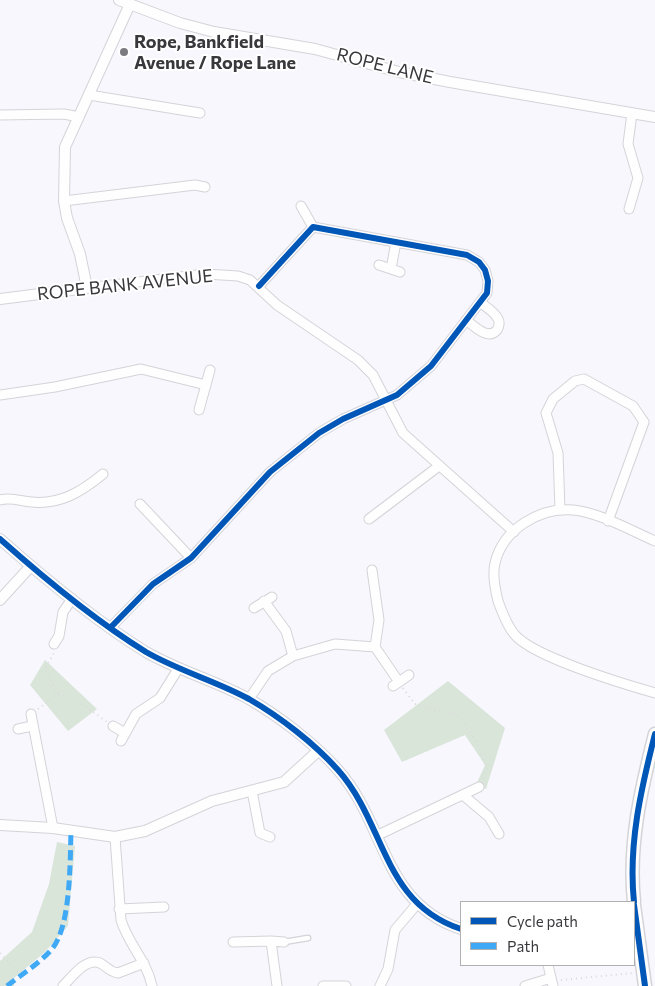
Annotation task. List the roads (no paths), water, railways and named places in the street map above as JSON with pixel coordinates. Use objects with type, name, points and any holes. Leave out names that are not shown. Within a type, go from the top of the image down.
[{"type":"main road","points":[[634,901],[632,868],[637,817],[655,734]]},
{"type":"main road","points":[[635,916],[645,986]]},
{"type":"street","name":"ROPE LANE","points":[[120,0],[180,23],[214,32],[315,49],[399,72],[655,117]]},
{"type":"street","points":[[88,288],[80,254],[67,218],[64,201],[66,147],[130,4]]},
{"type":"street","points":[[89,95],[200,113]]},
{"type":"street","points":[[629,209],[638,178],[628,144],[632,113]]},
{"type":"street","points":[[0,115],[64,114],[79,117]]},
{"type":"street","points":[[195,185],[196,175]]},
{"type":"street","points":[[64,201],[195,185],[206,187]]},
{"type":"street","points":[[301,206],[313,227]]},
{"type":"street","points":[[111,627],[153,584],[191,558],[270,472],[319,433],[343,419],[386,401],[432,366],[487,293],[488,281],[485,270],[475,259],[466,255],[313,227]]},
{"type":"street","points":[[259,286],[313,227]]},
{"type":"street","points":[[391,269],[396,242]]},
{"type":"street","points":[[379,265],[400,272]]},
{"type":"street","name":"ROPE BANK AVENUE","points":[[0,299],[205,274],[238,276],[259,286],[277,305],[358,360],[373,375],[403,433],[514,532]]},
{"type":"street","points":[[466,320],[484,333],[490,334],[496,330],[499,324],[498,318],[481,303]]},
{"type":"street","points":[[0,395],[55,388],[142,369],[206,385]]},
{"type":"street","points":[[199,410],[210,370]]},
{"type":"street","points":[[560,510],[558,453],[546,413],[553,399],[575,381],[588,380],[633,406],[644,422],[608,521]]},
{"type":"street","points":[[369,519],[439,466]]},
{"type":"street","points":[[0,500],[40,502],[59,500],[83,490],[102,474]]},
{"type":"street","points":[[140,504],[191,558]]},
{"type":"street","points":[[655,541],[587,512],[560,510],[537,516],[514,532],[502,548],[494,570],[500,607],[514,635],[548,654],[598,674],[655,693]]},
{"type":"street","points":[[0,539],[30,567],[145,651],[178,669],[249,699],[318,751],[338,770],[355,795],[398,881],[417,904],[432,916],[460,929]]},
{"type":"street","points":[[0,600],[30,567]]},
{"type":"street","points":[[372,570],[378,620],[376,647],[396,684],[409,675]]},
{"type":"street","points":[[60,640],[63,612],[72,599]]},
{"type":"street","points":[[254,608],[268,599],[286,631],[294,656]]},
{"type":"street","points":[[249,699],[268,671],[294,656],[335,644],[376,647]]},
{"type":"street","points":[[113,726],[123,737],[136,714],[164,694],[178,669]]},
{"type":"street","points":[[31,714],[53,828]]},
{"type":"street","points":[[18,729],[32,726]]},
{"type":"street","points":[[0,825],[53,828],[115,837],[145,831],[212,801],[284,782],[318,751]]},
{"type":"street","points":[[376,836],[479,788]]},
{"type":"street","points":[[252,791],[260,833]]},
{"type":"street","points":[[463,795],[489,817],[499,834]]},
{"type":"street","points":[[260,833],[270,837]]},
{"type":"street","points":[[251,840],[260,833]]},
{"type":"street","points":[[115,837],[119,909],[124,932],[144,963],[152,986]]},
{"type":"street","points":[[380,986],[388,969],[395,930],[417,904]]},
{"type":"street","points":[[119,909],[164,906]]},
{"type":"street","points":[[271,941],[277,986]]},
{"type":"street","points":[[233,942],[284,942]]},
{"type":"street","points":[[63,986],[84,965],[92,962],[118,973],[125,973],[144,963]]},
{"type":"street","points":[[525,986],[552,982],[548,966]]},
{"type":"street","points":[[323,986],[346,986]]},
{"type":"lane","points":[[284,942],[308,938]]},
{"type":"place","name":"Rope, Bankfield Avenue / Rope Lane","points":[[124,52]]}]
